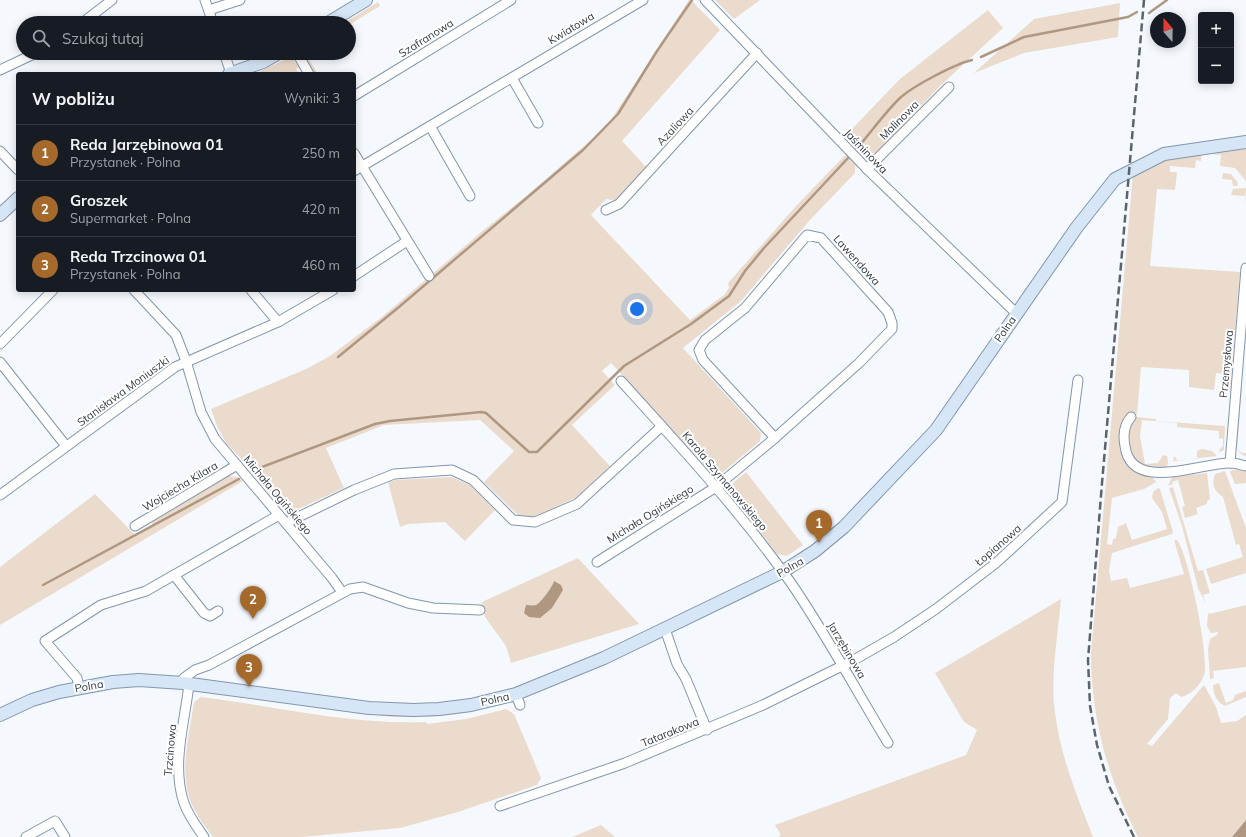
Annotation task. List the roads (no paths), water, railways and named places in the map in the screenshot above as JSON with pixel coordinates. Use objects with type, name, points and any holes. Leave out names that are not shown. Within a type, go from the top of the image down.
[{"type":"street","points":[[91,16],[112,0]]},
{"type":"street","points":[[205,0],[211,16]]},
{"type":"street","points":[[209,10],[240,0]]},
{"type":"street","points":[[340,16],[366,0]]},
{"type":"street","name":"Szafranowa","points":[[356,95],[511,0]]},
{"type":"street","name":"Kwiatowa","points":[[358,169],[643,0]]},
{"type":"street","name":"Jaśminowa","points":[[705,0],[867,170],[1016,313]]},
{"type":"street","name":"Azaliowa","points":[[606,210],[619,204],[757,54]]},
{"type":"street","points":[[0,70],[21,60]]},
{"type":"street","points":[[226,60],[229,72]]},
{"type":"street","points":[[236,72],[267,60]]},
{"type":"street","points":[[301,60],[308,72]]},
{"type":"street","points":[[512,78],[538,123]]},
{"type":"street","name":"Malinowa","points":[[867,170],[949,87]]},
{"type":"street","points":[[430,126],[470,196]]},
{"type":"street","name":"Polna","points":[[0,715],[43,696],[79,688],[125,681],[153,680],[369,708],[409,710],[456,707],[518,700],[782,572],[815,551],[844,527],[922,446],[945,417],[1077,227],[1115,179],[1164,154],[1246,142]]},
{"type":"street","points":[[0,151],[16,168]]},
{"type":"street","points":[[358,169],[429,276]]},
{"type":"street","points":[[0,215],[14,200]]},
{"type":"street","name":"Lawendowa","points":[[716,487],[775,438],[859,363],[892,329],[892,323],[888,312],[821,238],[811,235],[807,235],[745,308],[705,340],[699,350],[703,360],[775,438]]},
{"type":"street","points":[[356,275],[407,241]]},
{"type":"street","name":"Przemysłowa","points":[[1230,463],[1243,342],[1246,268]]},
{"type":"street","points":[[0,344],[51,292]]},
{"type":"street","name":"Michała Ogińskiego","points":[[136,292],[176,335],[201,412],[215,439],[332,578],[342,592]]},
{"type":"street","points":[[253,292],[278,322]]},
{"type":"street","name":"Stanisława Moniuszki","points":[[0,495],[175,367],[278,322],[330,292]]},
{"type":"street","points":[[0,362],[66,446]]},
{"type":"street","name":"Łopianowa","points":[[842,666],[904,630],[985,573],[1062,502],[1078,380]]},
{"type":"street","name":"Karola Szymanowskiego","points":[[621,381],[716,487],[782,572]]},
{"type":"street","points":[[1131,417],[1125,428],[1124,439],[1128,458],[1133,465],[1160,474],[1230,463],[1246,466]]},
{"type":"street","points":[[286,523],[354,490],[394,474],[452,470],[473,480],[513,520],[535,522],[577,504],[662,426]]},
{"type":"street","name":"Wojciecha Kilara","points":[[135,526],[237,465]]},
{"type":"street","name":"Michała Ogińskiego","points":[[597,562],[716,487]]},
{"type":"street","points":[[79,688],[77,678],[45,640],[101,605],[146,591],[279,515]]},
{"type":"street","name":"Jarzębinowa","points":[[782,572],[842,666],[888,743]]},
{"type":"street","points":[[174,575],[204,613],[210,616],[218,611]]},
{"type":"street","points":[[209,665],[190,684],[184,678],[342,592],[363,587],[408,603],[433,608],[480,610]]},
{"type":"street","points":[[665,629],[678,664],[686,679],[707,730]]},
{"type":"street","name":"Tatarakowa","points":[[500,806],[625,763],[707,730],[770,702],[842,666]]},
{"type":"street","name":"Trzcinowa","points":[[190,684],[178,772],[179,786],[184,804],[204,837]]},
{"type":"street","points":[[26,837],[55,821],[65,837]]},
{"type":"waterway","points":[[338,357],[583,150],[618,114],[657,51],[692,0]]},
{"type":"waterway","points":[[1149,13],[1167,0]]},
{"type":"waterway","points":[[981,57],[1024,37],[1128,17],[1137,12]]},
{"type":"waterway","points":[[854,152],[889,110],[907,92],[935,76],[972,60]]},
{"type":"waterway","points":[[254,470],[375,424],[390,421],[481,412],[486,413],[529,452],[537,452],[624,366],[691,324],[729,296],[745,271],[764,248],[849,157]]},
{"type":"waterway","points":[[43,585],[239,479]]},
{"type":"railway","points":[[1134,837],[1109,786],[1097,745],[1090,706],[1088,660],[1144,0]]},
{"type":"place","name":"Reda Jarzębinowa 01","points":[[819,543]]},
{"type":"place","name":"Groszek","points":[[253,619]]},
{"type":"place","name":"Reda Trzcinowa 01","points":[[249,687]]}]
